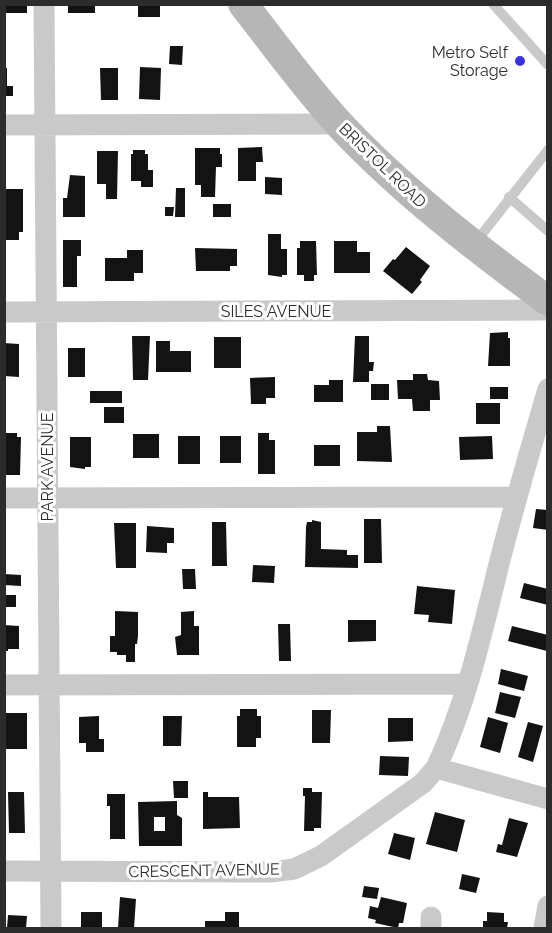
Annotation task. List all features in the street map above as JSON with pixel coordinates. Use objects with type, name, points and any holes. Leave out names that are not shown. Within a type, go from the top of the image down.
[{"type":"main road","name":"BRISTOL ROAD","points":[[243,4],[340,124],[420,201],[473,246],[548,301]]},
{"type":"street","name":"PARK AVENUE","points":[[44,4],[51,928]]},
{"type":"street","points":[[4,125],[340,124]]},
{"type":"street","name":"SILES AVENUE","points":[[4,312],[548,310]]},
{"type":"street","name":"CRESCENT AVENUE","points":[[4,871],[271,872],[294,868],[321,856],[423,783],[436,768],[450,740],[548,389]]},
{"type":"street","points":[[4,498],[516,497]]},
{"type":"street","points":[[4,685],[466,684]]},
{"type":"street","points":[[436,768],[548,799]]},
{"type":"street","points":[[544,928],[548,906]]},
{"type":"lane","points":[[493,4],[548,65]]},
{"type":"lane","points":[[473,246],[548,150]]},
{"type":"lane","points":[[509,197],[548,231]]},
{"type":"building","points":[[4,4],[27,4],[27,13],[4,13]]},
{"type":"building","points":[[68,4],[95,4],[95,13],[68,13]]},
{"type":"building","points":[[138,4],[160,4],[160,17],[138,17]]},
{"type":"building","points":[[170,46],[183,46],[182,65],[169,64]]},
{"type":"building","points":[[140,67],[161,68],[160,100],[139,99]]},
{"type":"building","points":[[4,68],[7,68],[7,86],[13,86],[13,96],[4,96]]},
{"type":"building","points":[[100,68],[118,68],[118,100],[101,100]]},
{"type":"building","points":[[262,147],[263,162],[256,162],[256,181],[238,181],[238,148]]},
{"type":"building","points":[[195,148],[220,148],[222,167],[216,167],[215,197],[201,197],[201,185],[195,185]]},
{"type":"building","points":[[133,150],[145,150],[145,154],[148,154],[148,170],[153,170],[153,187],[141,187],[141,181],[131,181]]},
{"type":"building","points":[[97,151],[118,151],[117,199],[106,199],[106,184],[97,184]]},
{"type":"building","points":[[70,175],[85,176],[85,217],[63,217],[63,198],[67,198]]},
{"type":"building","points":[[265,177],[282,178],[282,195],[265,194]]},
{"type":"building","points":[[176,188],[185,188],[185,217],[175,217]]},
{"type":"building","points":[[4,189],[23,189],[23,232],[19,232],[19,240],[4,240]]},
{"type":"building","points":[[213,204],[231,204],[231,217],[213,217]]},
{"type":"building","points":[[165,207],[174,207],[173,216],[165,216]]},
{"type":"building","points":[[268,234],[281,234],[281,249],[287,249],[287,275],[282,275],[282,277],[268,275]]},
{"type":"building","points":[[63,240],[81,240],[81,256],[77,256],[77,287],[63,287]]},
{"type":"building","points":[[300,241],[316,241],[317,275],[314,275],[314,281],[304,281],[304,275],[297,275],[297,248],[300,248]]},
{"type":"building","points":[[334,241],[357,241],[357,252],[370,252],[370,273],[334,273]]},
{"type":"building","points":[[406,247],[430,266],[420,280],[422,282],[412,294],[383,271]]},
{"type":"building","points":[[195,248],[237,249],[237,266],[230,266],[230,271],[196,271]]},
{"type":"building","points":[[127,250],[143,250],[143,273],[134,273],[134,281],[105,281],[105,258],[127,258]]},
{"type":"building","points":[[508,332],[510,366],[488,366],[490,333]]},
{"type":"building","points":[[132,336],[150,336],[148,380],[133,380]]},
{"type":"building","points":[[355,336],[369,336],[369,362],[374,362],[373,371],[369,371],[369,382],[353,382]]},
{"type":"building","points":[[214,337],[241,337],[241,368],[214,368]]},
{"type":"building","points":[[156,341],[170,341],[170,351],[191,351],[191,372],[156,372]]},
{"type":"building","points":[[4,343],[19,344],[19,377],[4,376]]},
{"type":"building","points":[[68,348],[85,348],[85,377],[68,377]]},
{"type":"building","points":[[413,374],[427,374],[428,380],[439,381],[440,400],[430,400],[430,411],[413,411],[412,399],[398,399],[397,380],[413,380]]},
{"type":"building","points":[[275,377],[275,398],[266,398],[266,404],[251,404],[250,378]]},
{"type":"building","points":[[329,380],[343,380],[343,402],[314,402],[314,385],[329,385]]},
{"type":"building","points":[[371,384],[389,384],[389,400],[371,400]]},
{"type":"building","points":[[490,387],[508,387],[508,399],[490,399]]},
{"type":"building","points":[[90,391],[122,391],[122,403],[90,403]]},
{"type":"building","points":[[476,403],[500,403],[500,424],[476,424]]},
{"type":"building","points":[[104,407],[124,407],[124,423],[104,423]]},
{"type":"building","points":[[377,426],[390,426],[392,462],[357,461],[357,432],[377,432]]},
{"type":"building","points":[[6,433],[17,433],[17,437],[21,437],[20,475],[4,475]]},
{"type":"building","points":[[258,433],[269,433],[269,440],[275,440],[275,474],[258,474]]},
{"type":"building","points":[[133,434],[159,434],[159,458],[133,458]]},
{"type":"building","points":[[178,436],[200,436],[200,464],[178,464]]},
{"type":"building","points":[[220,436],[241,436],[241,463],[220,463]]},
{"type":"building","points":[[492,436],[493,459],[460,460],[459,437]]},
{"type":"building","points":[[70,437],[91,437],[91,467],[85,467],[85,469],[70,467]]},
{"type":"building","points":[[314,445],[340,445],[340,466],[314,466]]},
{"type":"building","points":[[536,509],[548,510],[548,530],[533,528]]},
{"type":"building","points":[[364,519],[381,519],[382,563],[364,563]]},
{"type":"building","points":[[312,520],[321,522],[321,549],[347,550],[347,555],[358,555],[358,568],[305,567],[306,527],[307,522],[312,522]]},
{"type":"building","points":[[212,522],[226,522],[227,566],[212,566]]},
{"type":"building","points":[[114,523],[136,523],[136,568],[116,568]]},
{"type":"building","points":[[147,526],[174,528],[174,543],[167,543],[167,553],[146,552]]},
{"type":"building","points":[[253,565],[275,566],[274,583],[252,582]]},
{"type":"building","points":[[182,569],[195,569],[196,589],[183,589]]},
{"type":"building","points":[[4,574],[21,575],[21,586],[4,585]]},
{"type":"building","points":[[524,583],[548,589],[548,605],[520,598]]},
{"type":"building","points":[[417,586],[455,590],[452,624],[428,622],[429,615],[414,614]]},
{"type":"building","points":[[5,595],[16,595],[16,607],[5,607]]},
{"type":"building","points":[[115,611],[138,612],[135,662],[126,662],[126,655],[110,652],[110,636],[115,636]]},
{"type":"building","points":[[194,611],[194,626],[199,626],[199,655],[177,655],[175,637],[181,635],[181,612]]},
{"type":"building","points":[[348,620],[376,620],[376,641],[348,642]]},
{"type":"building","points":[[278,624],[290,624],[291,661],[279,661]]},
{"type":"building","points":[[4,625],[19,626],[19,649],[4,651]]},
{"type":"building","points":[[512,626],[548,635],[547,651],[508,641]]},
{"type":"building","points":[[501,669],[528,676],[524,691],[498,684]]},
{"type":"building","points":[[500,692],[521,697],[515,718],[495,713]]},
{"type":"building","points":[[240,709],[257,709],[257,716],[261,716],[261,738],[256,738],[256,747],[237,747],[237,716],[240,716]]},
{"type":"building","points":[[312,710],[331,710],[330,743],[312,743]]},
{"type":"building","points":[[6,713],[27,713],[27,749],[6,749]]},
{"type":"building","points":[[99,716],[99,739],[104,739],[104,752],[86,752],[86,743],[79,743],[79,717]]},
{"type":"building","points":[[163,716],[182,716],[181,746],[163,746]]},
{"type":"building","points":[[488,717],[508,723],[500,753],[480,747]]},
{"type":"building","points":[[388,718],[413,718],[413,741],[388,742]]},
{"type":"building","points":[[528,722],[543,726],[533,762],[518,757]]},
{"type":"building","points":[[380,756],[409,757],[408,776],[379,775]]},
{"type":"building","points":[[173,781],[188,781],[188,798],[174,798]]},
{"type":"building","points":[[303,788],[312,788],[312,792],[322,792],[321,828],[314,828],[314,831],[304,831],[305,796],[303,796]]},
{"type":"building","points":[[8,792],[24,792],[25,833],[9,833]]},
{"type":"building","points":[[203,792],[208,792],[208,797],[239,797],[240,828],[203,829]]},
{"type":"building","points":[[107,794],[125,794],[125,839],[110,839],[110,806],[107,806]]},
{"type":"building","points":[[177,801],[177,815],[182,818],[182,846],[139,846],[138,802]],"holes":[[[154,817],[165,817],[165,831],[154,831]]]},
{"type":"building","points":[[435,812],[465,820],[457,852],[426,844]]},
{"type":"building","points":[[509,818],[528,823],[517,857],[496,852],[498,844],[502,845]]},
{"type":"building","points":[[394,833],[415,838],[410,860],[388,854]]},
{"type":"building","points":[[462,874],[480,878],[476,893],[459,889]]},
{"type":"building","points":[[364,886],[379,888],[377,899],[362,897]]},
{"type":"building","points":[[120,897],[136,899],[134,928],[118,928]]},
{"type":"building","points":[[381,897],[407,903],[403,923],[399,923],[398,928],[375,923],[376,920],[368,918],[370,906],[378,908]]},
{"type":"building","points":[[81,912],[102,912],[102,928],[81,928]]},
{"type":"building","points":[[225,912],[239,912],[239,928],[205,928],[205,921],[225,921]]},
{"type":"building","points":[[487,912],[504,913],[504,922],[508,922],[507,928],[483,928],[483,921],[487,921]]},
{"type":"building","points":[[8,915],[27,916],[26,928],[7,928]]},
{"type":"place","name":"Metro Self Storage","points":[[520,61]]}]
